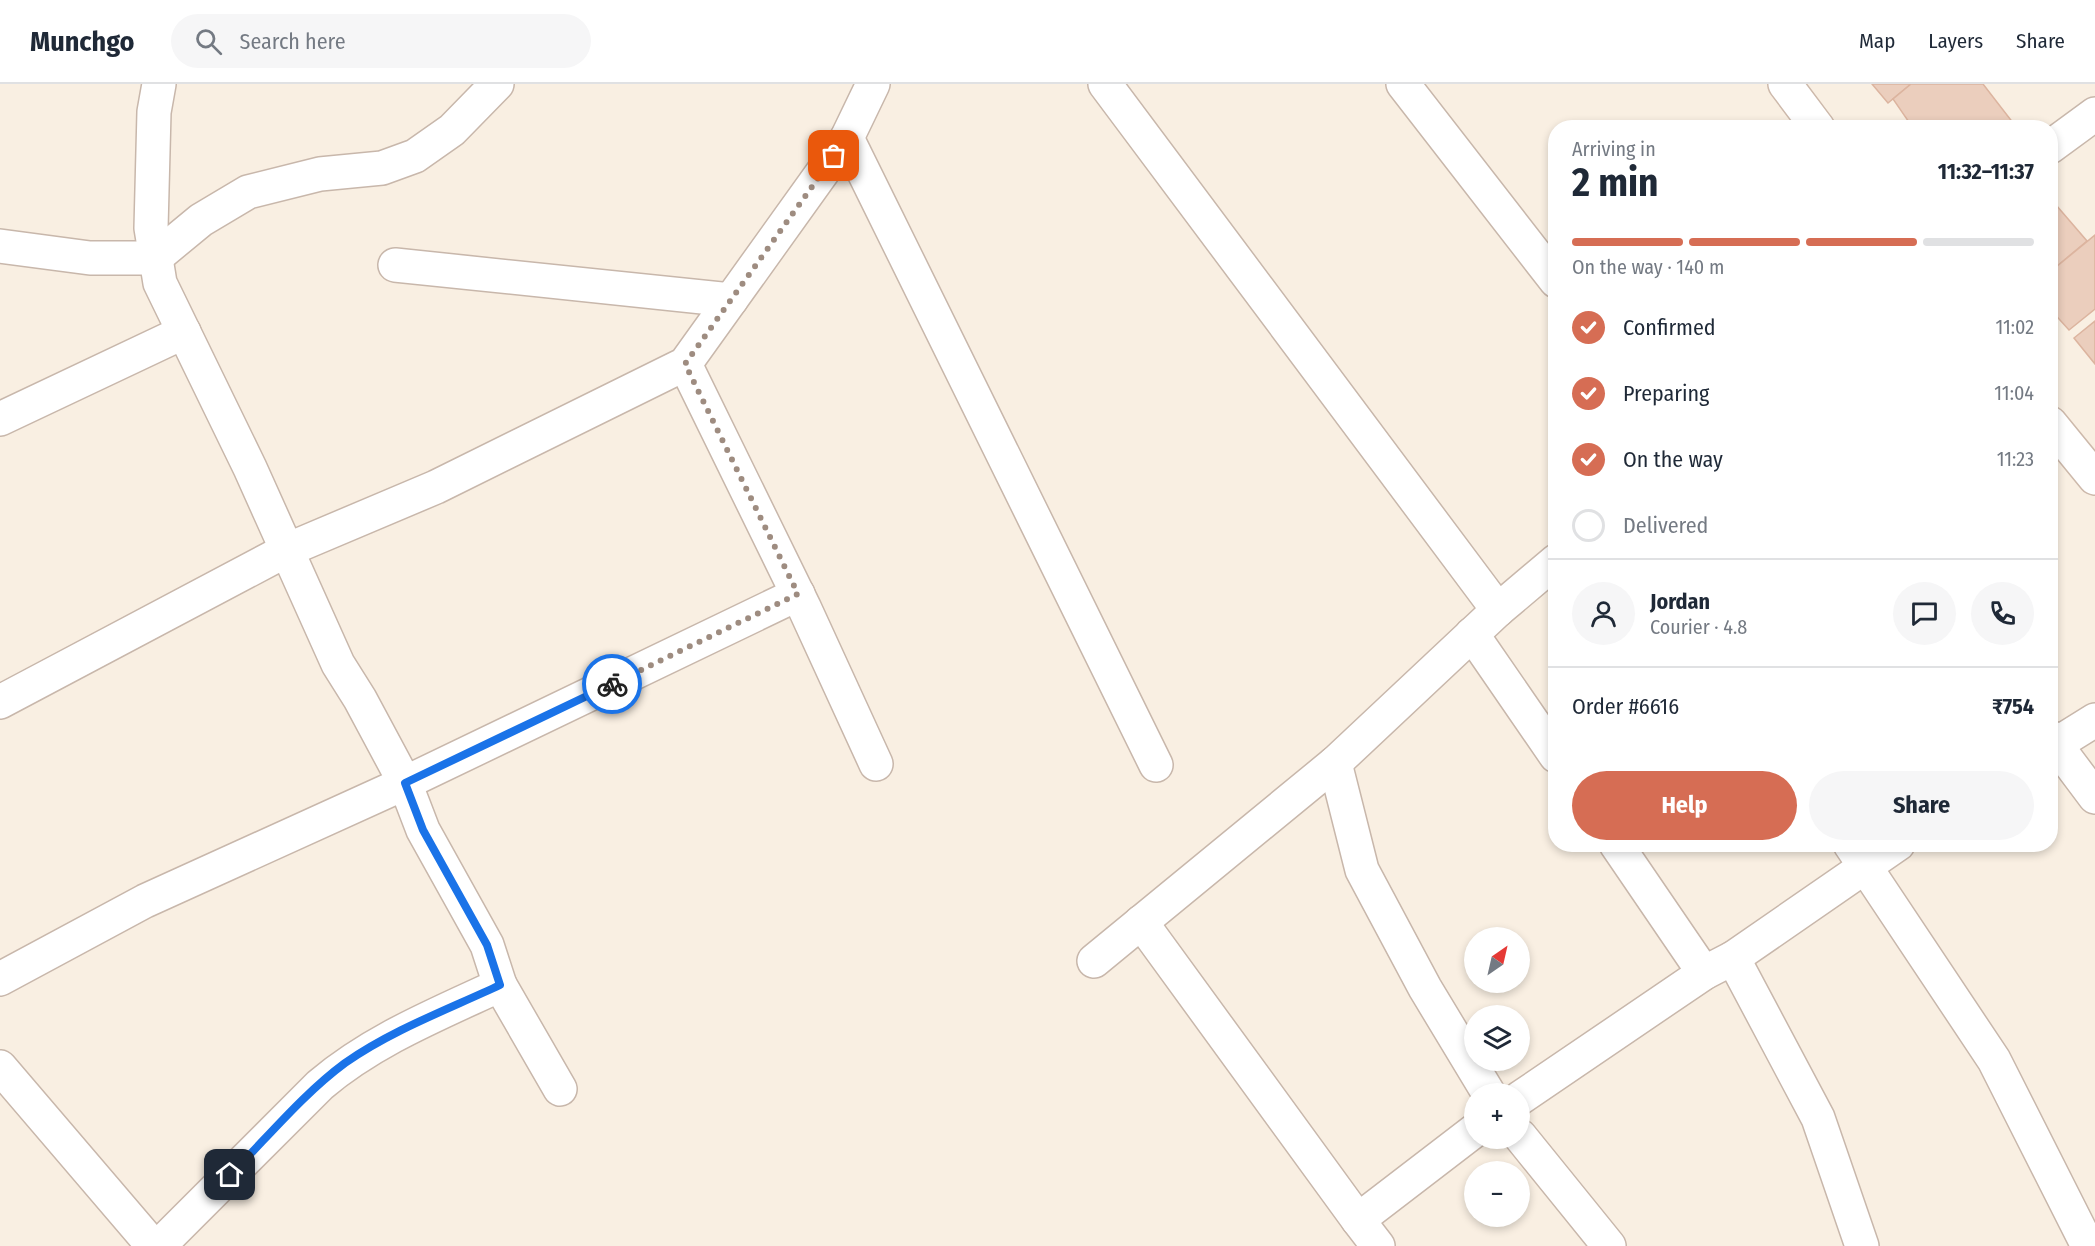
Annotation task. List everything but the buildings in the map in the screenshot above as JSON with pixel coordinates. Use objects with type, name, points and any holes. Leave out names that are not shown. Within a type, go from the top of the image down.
[{"type":"street","points":[[159,84],[154,112],[151,228],[160,283],[287,550],[338,664],[360,699],[405,783],[423,830],[487,945],[500,985],[560,1089]]},
{"type":"street","points":[[0,246],[90,258],[155,258],[201,220],[248,192],[320,174],[382,168],[415,156],[452,130],[497,84]]},
{"type":"street","points":[[0,702],[287,550],[436,487],[685,364],[847,138],[873,84]]},
{"type":"street","points":[[1105,84],[1498,610]]},
{"type":"street","points":[[1403,84],[1548,270]]},
{"type":"street","points":[[1785,84],[1812,120]]},
{"type":"street","points":[[2058,141],[2095,114]]},
{"type":"street","points":[[847,138],[1156,765]]},
{"type":"street","points":[[394,265],[730,300]]},
{"type":"street","points":[[0,419],[184,332]]},
{"type":"street","points":[[685,364],[798,594],[876,764]]},
{"type":"street","points":[[2058,433],[2095,478]]},
{"type":"street","points":[[1094,961],[1335,763],[1498,610],[1548,568]]},
{"type":"street","points":[[0,979],[145,901],[405,783],[798,594]]},
{"type":"street","points":[[1472,634],[1548,744]]},
{"type":"street","points":[[2058,740],[2095,720]]},
{"type":"street","points":[[2058,749],[2095,797]]},
{"type":"street","points":[[1335,763],[1362,870],[1425,988],[1481,1083]]},
{"type":"street","points":[[1621,852],[1704,973]]},
{"type":"street","points":[[1530,1091],[1704,973],[1733,958],[1857,855],[1994,1060],[2088,1246]]},
{"type":"street","points":[[1142,922],[1378,1246]]},
{"type":"street","points":[[1733,958],[1818,1118],[1862,1246]]},
{"type":"street","points":[[159,1246],[320,1085],[344,1065],[369,1048],[500,985]]},
{"type":"street","points":[[0,1067],[153,1246]]},
{"type":"street","points":[[1358,1220],[1464,1139]]},
{"type":"street","points":[[1530,1148],[1609,1246]]},
{"type":"way so far","points":[[612,684],[798,594],[685,364],[834,156]]},
{"type":"route","points":[[230,1175],[320,1085],[344,1065],[369,1048],[500,985],[487,945],[423,830],[405,783],[612,684]]}]
